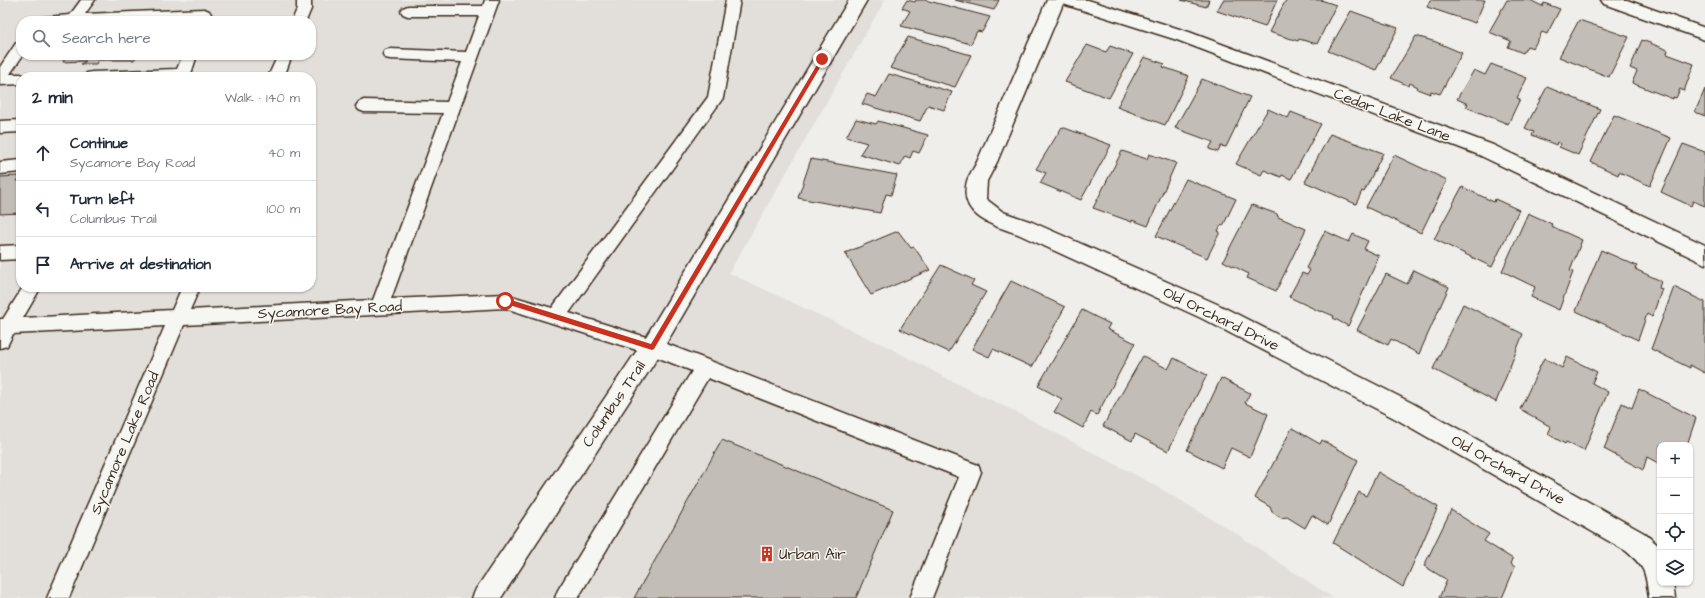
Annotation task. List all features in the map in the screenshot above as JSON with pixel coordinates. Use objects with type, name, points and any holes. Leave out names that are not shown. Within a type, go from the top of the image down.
[{"type":"street","name":"Columbus Trail","points":[[485,598],[652,347],[858,0]]},
{"type":"street","name":"Old Orchard Drive","points":[[1056,0],[987,162],[977,181],[976,202],[996,218],[1025,228],[1209,311],[1404,412],[1635,542],[1655,567]]},
{"type":"street","name":"Cedar Lake Lane","points":[[1069,0],[1183,36],[1486,150],[1705,255]]},
{"type":"street","points":[[1610,0],[1702,33],[1705,15]]},
{"type":"street","points":[[1660,586],[1662,598]]},
{"type":"lane","points":[[76,16],[88,0]]},
{"type":"lane","points":[[301,16],[304,8],[304,0]]},
{"type":"lane","points":[[556,317],[715,98],[734,0]]},
{"type":"lane","points":[[379,308],[490,5],[408,11]]},
{"type":"lane","points":[[152,16],[204,14],[203,16]]},
{"type":"lane","points":[[390,54],[471,57]]},
{"type":"lane","points":[[0,79],[16,55]]},
{"type":"lane","points":[[184,72],[188,60]]},
{"type":"lane","points":[[278,72],[283,60]]},
{"type":"lane","points":[[0,79],[16,79]]},
{"type":"lane","points":[[364,106],[452,108]]},
{"type":"lane","points":[[0,127],[16,126]]},
{"type":"lane","points":[[0,168],[16,166]]},
{"type":"lane","points":[[0,253],[16,252]]},
{"type":"lane","points":[[3,331],[29,292]]},
{"type":"lane","name":"Sycamore Lake Road","points":[[58,598],[189,292]]},
{"type":"lane","name":"Sycamore Bay Road","points":[[3,331],[178,318],[505,301],[652,347],[971,472],[921,598]]},
{"type":"lane","points":[[566,598],[704,368]]},
{"type":"shaded area","points":[[0,0],[885,0],[729,273],[888,347],[1149,482],[1229,529],[1333,598],[0,598]]},
{"type":"building","points":[[907,0],[915,2],[916,0],[925,0],[990,17],[982,32],[977,31],[971,44],[901,26],[910,11],[902,8]]},
{"type":"building","points":[[955,0],[999,0],[994,10]]},
{"type":"building","points":[[1181,0],[1209,0],[1206,7]]},
{"type":"building","points":[[1223,0],[1277,0],[1265,27],[1217,11]]},
{"type":"building","points":[[1286,0],[1321,0],[1336,5],[1317,44],[1299,39],[1298,41],[1269,32]]},
{"type":"building","points":[[1430,0],[1485,0],[1475,23],[1427,7]]},
{"type":"building","points":[[1507,0],[1530,0],[1542,6],[1544,3],[1560,9],[1547,34],[1542,32],[1533,48],[1527,46],[1523,53],[1508,47],[1511,41],[1489,32]]},
{"type":"building","points":[[1351,11],[1398,28],[1376,70],[1328,51]]},
{"type":"building","points":[[1579,20],[1629,37],[1609,77],[1559,57]]},
{"type":"building","points":[[1416,36],[1436,42],[1462,53],[1440,94],[1431,91],[1430,94],[1417,89],[1418,87],[1410,83],[1409,86],[1391,78]]},
{"type":"building","points":[[908,37],[971,55],[955,87],[890,68]]},
{"type":"building","points":[[1642,40],[1668,50],[1667,54],[1694,64],[1684,91],[1680,89],[1676,98],[1673,97],[1673,99],[1632,83],[1637,71],[1630,68]]},
{"type":"building","points":[[1087,45],[1106,52],[1110,46],[1133,54],[1109,98],[1065,82]]},
{"type":"building","points":[[1144,57],[1165,64],[1163,67],[1189,76],[1165,125],[1117,107]]},
{"type":"building","points":[[64,60],[98,60],[96,64],[81,64],[86,61],[63,62]]},
{"type":"building","points":[[1491,64],[1527,78],[1517,98],[1520,99],[1508,124],[1466,107],[1468,104],[1457,99],[1474,70],[1485,75]]},
{"type":"building","points":[[889,74],[952,92],[944,110],[928,105],[920,121],[862,104],[867,94],[876,97]]},
{"type":"building","points":[[1202,79],[1250,97],[1226,147],[1221,146],[1218,152],[1209,149],[1213,142],[1175,128]]},
{"type":"building","points":[[1547,87],[1600,109],[1578,155],[1559,147],[1561,144],[1557,142],[1556,145],[1532,135],[1534,132],[1525,128]]},
{"type":"building","points":[[1705,89],[1705,116],[1695,112]]},
{"type":"building","points":[[1268,109],[1288,118],[1291,112],[1321,124],[1291,179],[1282,175],[1281,177],[1264,170],[1261,175],[1236,164]]},
{"type":"building","points":[[1614,115],[1671,138],[1650,186],[1619,172],[1618,175],[1591,162]]},
{"type":"building","points":[[856,119],[876,124],[878,121],[928,135],[919,153],[913,151],[910,158],[905,156],[900,166],[860,154],[867,143],[846,137]]},
{"type":"building","points":[[1062,127],[1111,145],[1081,200],[1040,183],[1046,173],[1036,169]]},
{"type":"building","points":[[1330,134],[1383,153],[1364,192],[1362,191],[1356,204],[1305,182]]},
{"type":"building","points":[[1683,144],[1705,152],[1705,206],[1693,201],[1691,206],[1661,192]]},
{"type":"building","points":[[1122,151],[1147,159],[1149,154],[1176,163],[1148,226],[1093,208]]},
{"type":"building","points":[[1394,155],[1447,180],[1421,233],[1366,207]]},
{"type":"building","points":[[811,159],[897,175],[891,195],[886,194],[880,213],[798,198]]},
{"type":"building","points":[[16,176],[16,213],[0,214],[0,177]]},
{"type":"building","points":[[1186,179],[1236,199],[1223,226],[1221,225],[1218,231],[1220,232],[1207,258],[1156,236]]},
{"type":"building","points":[[1462,187],[1494,202],[1495,199],[1519,210],[1492,267],[1434,239]]},
{"type":"building","points":[[1252,205],[1277,214],[1278,217],[1306,229],[1276,291],[1247,278],[1249,274],[1223,261]]},
{"type":"building","points":[[1528,213],[1552,224],[1551,226],[1582,240],[1570,271],[1573,272],[1559,310],[1531,297],[1535,287],[1502,271]]},
{"type":"building","points":[[898,231],[911,248],[914,247],[930,270],[871,295],[845,253]]},
{"type":"building","points":[[1325,231],[1349,242],[1353,234],[1368,241],[1364,249],[1379,256],[1348,326],[1333,318],[1334,316],[1322,311],[1321,312],[1289,297],[1302,273],[1307,275],[1310,270],[1306,268]]},
{"type":"building","points":[[1601,250],[1637,266],[1635,269],[1661,281],[1659,288],[1662,289],[1652,317],[1647,314],[1638,340],[1576,311]]},
{"type":"building","points":[[941,265],[974,280],[971,285],[986,292],[949,352],[900,329]]},
{"type":"building","points":[[1414,270],[1449,287],[1419,354],[1391,339],[1388,345],[1357,330],[1386,274],[1407,284]]},
{"type":"building","points":[[1011,281],[1065,307],[1032,367],[993,349],[989,357],[972,349]]},
{"type":"building","points":[[1674,287],[1705,302],[1705,373],[1690,365],[1690,368],[1651,349]]},
{"type":"building","points":[[1463,304],[1523,334],[1496,402],[1433,369]]},
{"type":"building","points":[[1082,310],[1110,324],[1107,329],[1135,343],[1097,415],[1091,412],[1083,428],[1054,412],[1062,399],[1038,386]]},
{"type":"building","points":[[1143,356],[1168,369],[1174,358],[1207,375],[1168,451],[1135,434],[1132,441],[1103,426]]},
{"type":"building","points":[[1567,357],[1597,372],[1592,383],[1608,392],[1584,451],[1566,442],[1565,444],[1548,434],[1551,427],[1520,409],[1544,358],[1562,368]]},
{"type":"building","points":[[1221,378],[1250,393],[1245,403],[1268,414],[1250,457],[1231,448],[1222,468],[1187,450]]},
{"type":"building","points":[[1639,389],[1696,418],[1688,442],[1657,442],[1657,462],[1647,457],[1643,470],[1604,449],[1622,403],[1632,408]]},
{"type":"building","points":[[1292,428],[1320,444],[1322,440],[1358,460],[1328,525],[1312,515],[1305,528],[1287,517],[1281,518],[1272,512],[1270,507],[1255,498]]},
{"type":"building","name":"Urban Air","points":[[722,440],[893,510],[856,598],[634,598]]},
{"type":"building","points":[[1378,472],[1438,507],[1403,587],[1333,543],[1359,492],[1366,496]]},
{"type":"building","points":[[1451,510],[1489,534],[1484,541],[1513,559],[1511,564],[1515,567],[1502,598],[1439,598],[1447,580],[1424,566]]},
{"type":"place","name":"Urban Air","points":[[767,554]]},
{"type":"route","points":[[505,301],[652,347],[822,59]]}]
